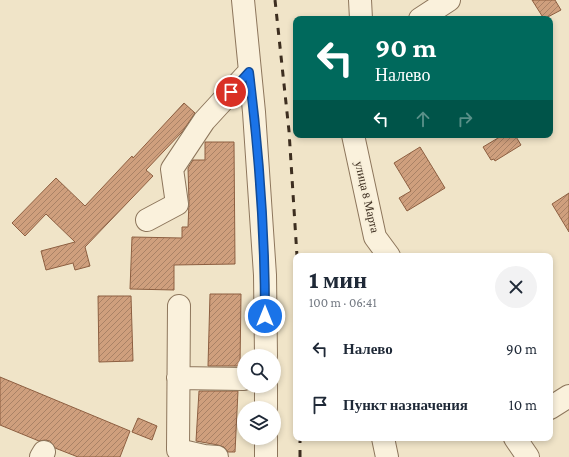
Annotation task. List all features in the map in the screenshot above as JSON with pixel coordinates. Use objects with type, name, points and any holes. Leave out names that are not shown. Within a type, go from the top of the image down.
[{"type":"street","points":[[243,0],[254,112],[265,275],[266,349]]},
{"type":"street","points":[[360,0],[361,16]]},
{"type":"street","points":[[425,16],[449,0]]},
{"type":"street","points":[[147,220],[177,204],[172,169],[204,121],[249,72]]},
{"type":"street","name":"улица 8 Марта","points":[[353,138],[375,246],[384,253]]},
{"type":"street","points":[[179,306],[178,450],[217,457]]},
{"type":"street","points":[[178,378],[237,379]]},
{"type":"street","points":[[553,406],[569,396]]},
{"type":"street","points":[[383,441],[386,457]]},
{"type":"street","points":[[517,441],[528,457]]},
{"type":"street","points":[[266,445],[266,457]]},
{"type":"building","points":[[532,0],[555,0],[561,10],[550,16],[542,16]]},
{"type":"building","points":[[184,103],[195,113],[182,132],[146,170],[153,176],[85,247],[90,266],[75,270],[73,263],[46,270],[41,251],[75,242],[46,214],[25,236],[12,223],[56,178],[85,206],[132,156],[133,158]]},
{"type":"building","points":[[498,138],[517,138],[521,145],[495,161],[494,159],[491,160],[483,147]]},
{"type":"building","points":[[205,142],[234,142],[235,264],[174,265],[174,290],[130,289],[132,237],[182,238],[182,227],[188,227],[188,168],[193,160],[205,160]]},
{"type":"building","points":[[420,147],[445,188],[407,211],[399,198],[411,191],[394,163]]},
{"type":"building","points":[[569,193],[569,232],[552,204]]},
{"type":"building","points":[[210,294],[241,294],[240,349],[237,349],[237,366],[208,366]]},
{"type":"building","points":[[98,296],[131,296],[133,361],[99,362]]},
{"type":"building","points":[[0,377],[130,431],[120,457],[78,457],[55,448],[50,441],[39,441],[0,425]]},
{"type":"building","points":[[199,391],[237,391],[235,452],[228,452],[224,447],[218,445],[196,441]]},
{"type":"building","points":[[138,418],[157,426],[152,440],[132,432]]},
{"type":"railway","points":[[275,0],[289,131],[297,253]]},
{"type":"railway","points":[[300,441],[300,457]]},
{"type":"route","points":[[231,92],[249,72],[254,112],[265,275],[265,316]]}]
